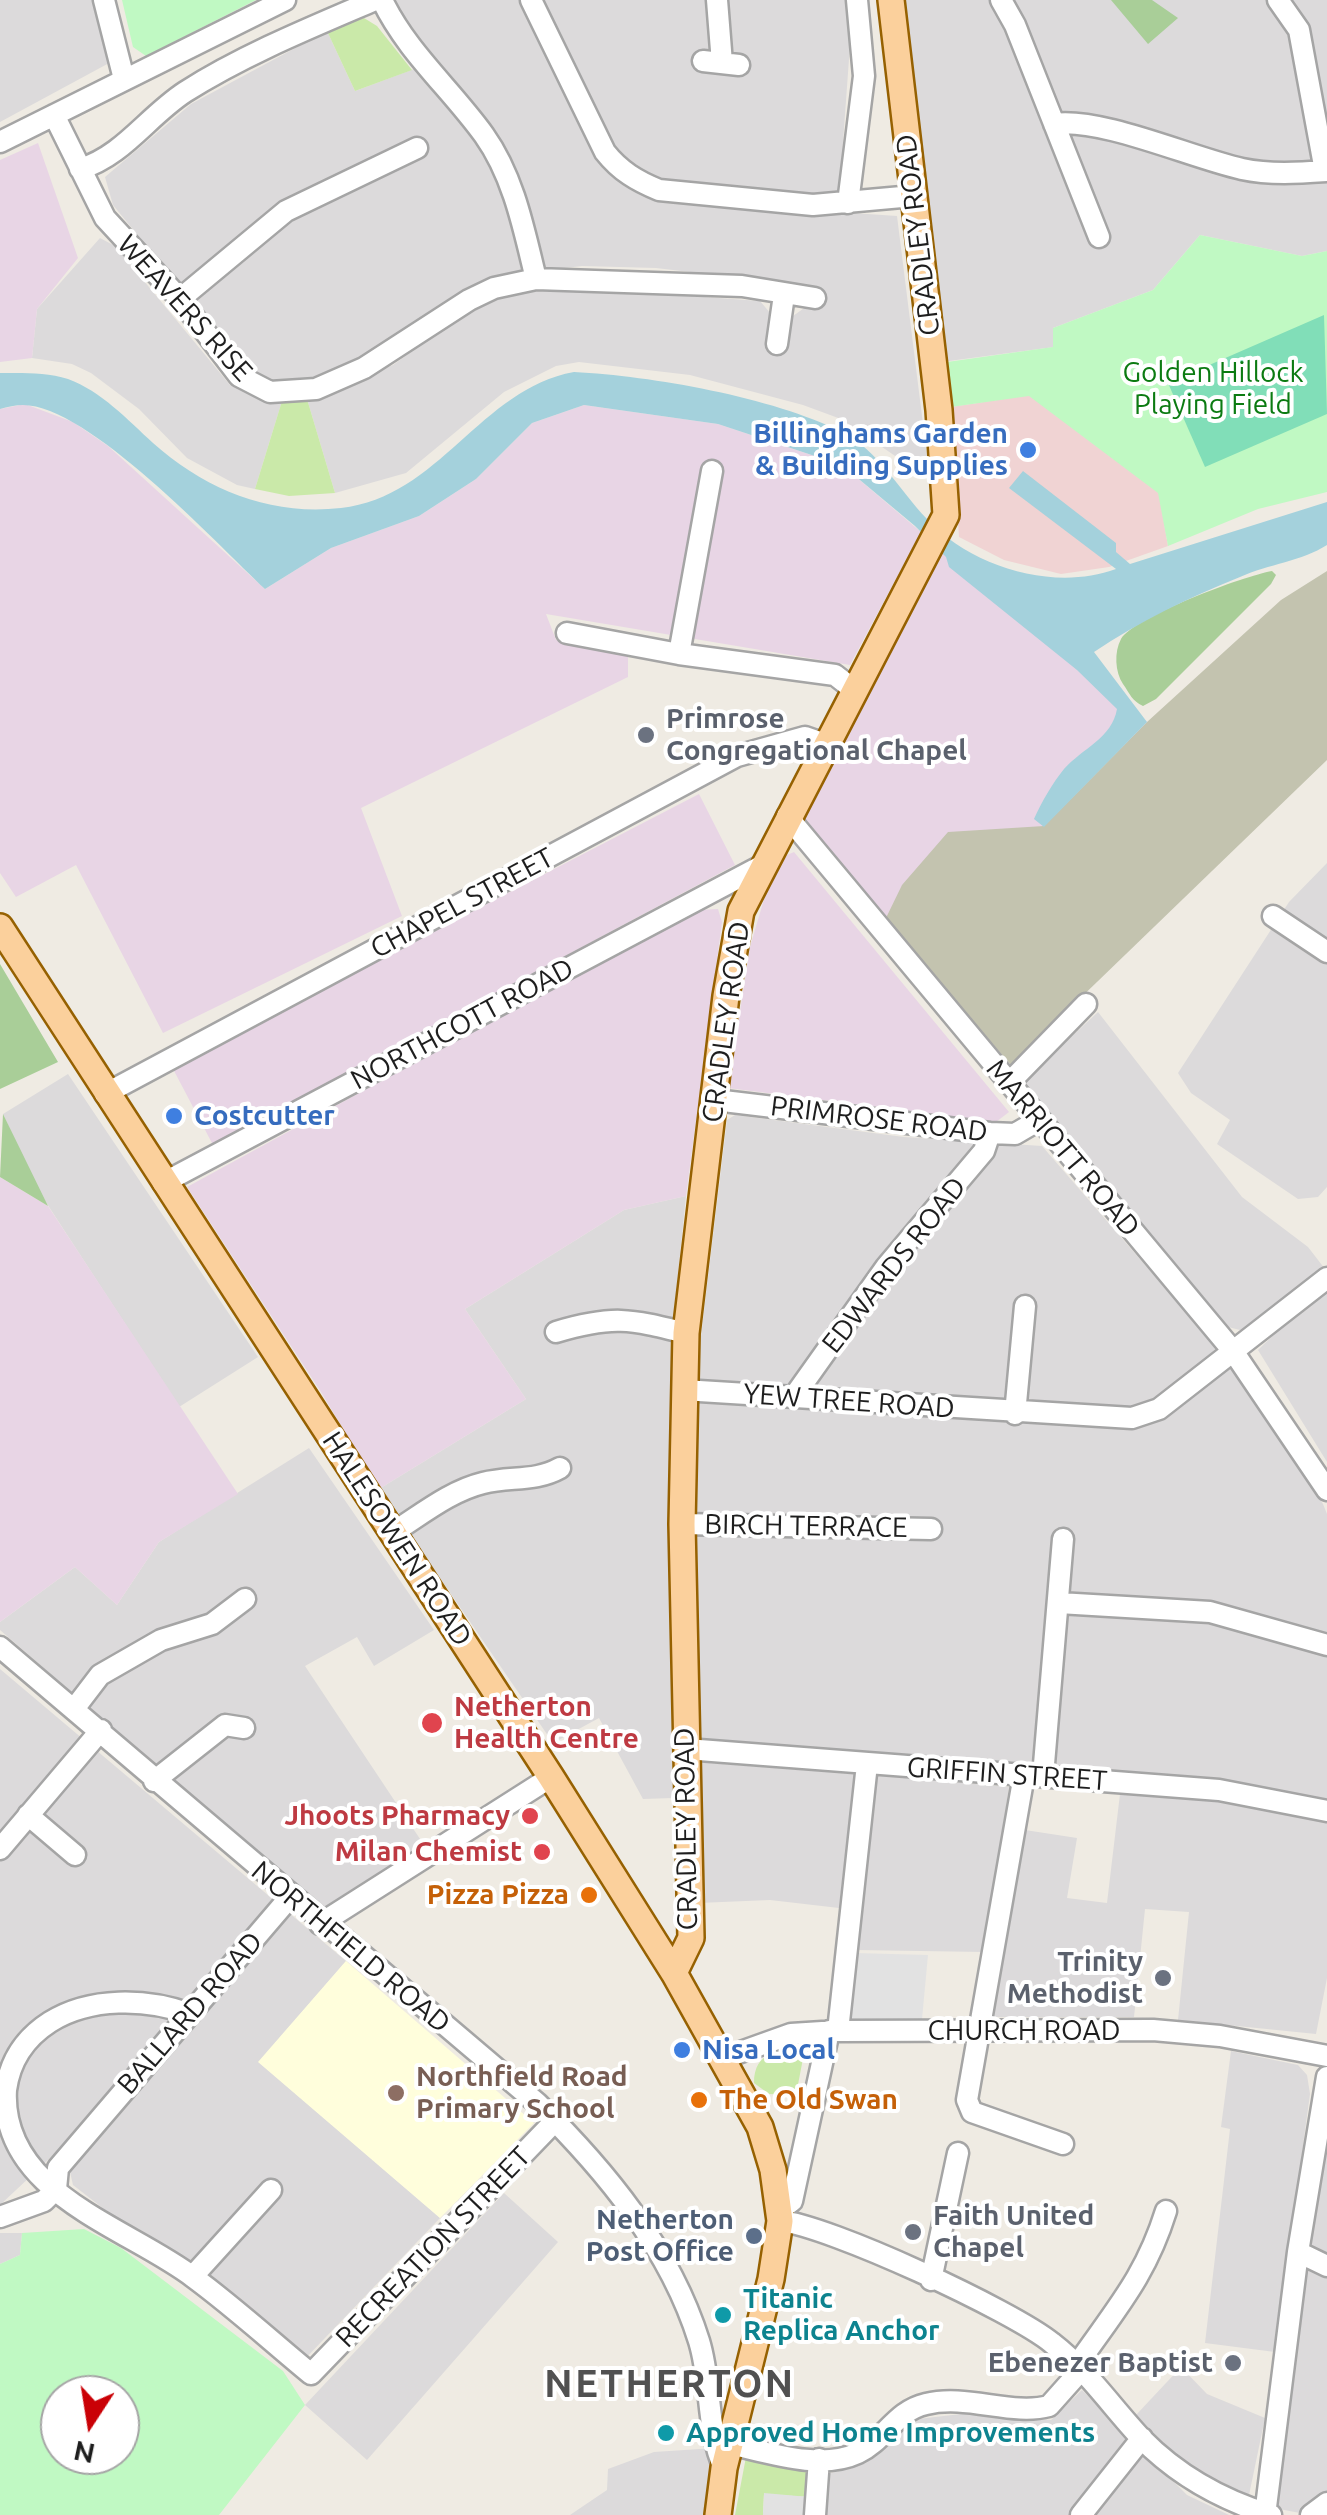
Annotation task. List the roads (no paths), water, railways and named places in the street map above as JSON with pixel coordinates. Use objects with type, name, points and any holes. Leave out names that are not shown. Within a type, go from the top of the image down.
[{"type":"main road","name":"CRADLEY ROAD","points":[[674,1973],[691,1938],[682,1524],[686,1333],[741,910],[852,689],[943,522],[948,501],[891,0]]},
{"type":"main road","name":"HALESOWEN ROAD","points":[[0,927],[551,1777],[674,1973],[760,2126],[780,2216],[726,2456],[718,2515]]},
{"type":"street","points":[[104,0],[124,80]]},
{"type":"street","points":[[0,142],[285,0]]},
{"type":"street","points":[[80,170],[111,157],[155,113],[190,90],[379,0],[401,39],[495,152],[518,204],[536,279]]},
{"type":"street","points":[[531,0],[605,152],[618,168],[639,182],[679,192],[814,205],[913,196]]},
{"type":"street","points":[[717,0],[721,63]]},
{"type":"street","points":[[848,203],[864,76],[857,0]]},
{"type":"street","points":[[1001,0],[1015,25],[1099,237]]},
{"type":"street","points":[[1054,124],[1068,122],[1111,132],[1244,169],[1326,171],[1299,30],[1278,0]]},
{"type":"street","name":"WEAVERS RISE","points":[[54,115],[106,218],[180,299],[238,376],[270,392],[306,392],[364,368],[469,300],[494,288],[536,279],[742,286],[815,298]]},
{"type":"street","points":[[180,299],[286,211],[416,148]]},
{"type":"street","points":[[777,344],[784,295]]},
{"type":"street","points":[[679,654],[712,471]]},
{"type":"street","points":[[566,632],[679,654],[835,675],[852,689]]},
{"type":"street","name":"CHAPEL STREET","points":[[105,1094],[737,756],[805,737],[826,744]]},
{"type":"street","name":"MARRIOTT ROAD","points":[[786,816],[1233,1351],[1327,1490]]},
{"type":"street","name":"NORTHCOTT ROAD","points":[[163,1183],[760,866]]},
{"type":"street","points":[[1273,916],[1327,952]]},
{"type":"street","points":[[1009,1083],[1086,1004]]},
{"type":"street","name":"PRIMROSE ROAD","points":[[715,1100],[990,1133],[1015,1134],[1039,1120]]},
{"type":"street","name":"EDWARDS ROAD","points":[[795,1395],[886,1267],[984,1150],[990,1133]]},
{"type":"street","name":"YEW TREE ROAD","points":[[683,1390],[795,1395],[1015,1414],[1132,1418],[1159,1409],[1327,1278]]},
{"type":"street","points":[[1015,1414],[1025,1306]]},
{"type":"street","points":[[556,1332],[602,1318],[631,1320],[686,1333]]},
{"type":"street","points":[[392,1533],[479,1484],[512,1478],[540,1479],[560,1468]]},
{"type":"street","name":"BIRCH TERRACE","points":[[682,1524],[930,1529]]},
{"type":"street","points":[[1063,1539],[1059,1603],[1034,1776],[967,2100],[972,2112],[1063,2144]]},
{"type":"street","points":[[74,1709],[100,1674],[161,1640],[212,1624],[246,1599]]},
{"type":"street","points":[[1059,1603],[1210,1612],[1327,1645]]},
{"type":"street","name":"NORTHFIELD ROAD","points":[[0,1647],[555,2121],[616,2187],[662,2260],[700,2344],[715,2448],[726,2456]]},
{"type":"street","points":[[154,1781],[225,1726],[244,1728]]},
{"type":"street","points":[[0,1849],[101,1730]]},
{"type":"street","name":"GRIFFIN STREET","points":[[686,1749],[1219,1790],[1327,1811]]},
{"type":"street","points":[[867,1764],[833,2031],[792,2201],[780,2216],[931,2280],[1050,2341],[1082,2369],[1142,2438],[1209,2492],[1267,2514],[1298,2252],[1327,2077]]},
{"type":"street","points":[[320,1924],[551,1777]]},
{"type":"street","points":[[28,1816],[75,1855]]},
{"type":"street","name":"BALLARD ROAD","points":[[56,2189],[58,2168],[290,1897]]},
{"type":"street","points":[[190,2014],[159,2006],[93,2005],[61,2016],[27,2040],[10,2071],[8,2123],[33,2173],[56,2189],[61,2201],[122,2231],[192,2276],[271,2190]]},
{"type":"street","name":"CHURCH ROAD","points":[[724,2058],[791,2034],[833,2031],[1190,2032],[1327,2056]]},
{"type":"street","name":"RECREATION STREET","points":[[192,2276],[311,2374],[555,2121]]},
{"type":"street","points":[[931,2280],[958,2152]]},
{"type":"street","points":[[0,2217],[44,2201],[56,2189]]},
{"type":"street","points":[[726,2456],[820,2459],[858,2452],[892,2420],[928,2403],[1049,2406],[1082,2369],[1084,2355],[1152,2257],[1166,2211]]},
{"type":"street","points":[[1298,2252],[1327,2266]]},
{"type":"street","points":[[707,2389],[717,2402],[738,2408]]},
{"type":"street","points":[[1080,2515],[1142,2438]]},
{"type":"street","points":[[815,2515],[820,2459]]},
{"type":"street","points":[[1311,2515],[1327,2502]]},
{"type":"water","points":[[574,372],[711,390],[782,408],[842,432],[878,460],[945,536],[990,562],[1015,571],[1066,578],[1116,569],[1009,488],[1023,471],[1116,543],[1116,552],[1130,564],[1327,502],[1327,545],[1202,593],[1094,652],[1147,722],[1044,827],[1034,819],[1048,793],[1064,769],[1109,728],[1117,709],[1077,670],[949,567],[946,557],[915,526],[842,465],[718,424],[584,405],[532,423],[476,479],[419,516],[331,548],[265,589],[150,480],[81,427],[50,411],[23,405],[0,409],[0,373],[68,379],[103,398],[173,460],[217,486],[289,508],[341,508],[376,500],[406,484],[512,399],[541,382]]},
{"type":"place","name":"Billinghams Garden & Building Supplies","points":[[1028,450]]},
{"type":"place","name":"Primrose Congregational Chapel","points":[[646,735]]},
{"type":"place","name":"Costcutter","points":[[174,1116]]},
{"type":"place","name":"Netherton Health Centre","points":[[432,1723]]},
{"type":"place","name":"Jhoots Pharmacy","points":[[530,1816]]},
{"type":"place","name":"Milan Chemist","points":[[542,1852]]},
{"type":"place","name":"Pizza Pizza","points":[[589,1895]]},
{"type":"place","name":"Trinity Methodist","points":[[1163,1978]]},
{"type":"place","name":"Nisa Local","points":[[682,2050]]},
{"type":"place","name":"Northfield Road Primary School","points":[[396,2093]]},
{"type":"place","name":"The Old Swan","points":[[699,2100]]},
{"type":"place","name":"Faith United Chapel","points":[[913,2232]]},
{"type":"place","name":"Netherton Post Office","points":[[754,2236]]},
{"type":"place","name":"Titanic Replica Anchor","points":[[723,2315]]},
{"type":"place","name":"Ebenezer Baptist","points":[[1233,2363]]},
{"type":"place","name":"Approved Home Improvements","points":[[666,2433]]},
{"type":"district","name":"NETHERTON","points":[[670,2384]]},
{"type":"park label","name":"Golden Hillock Playing Field","points":[[1213,389]]}]
